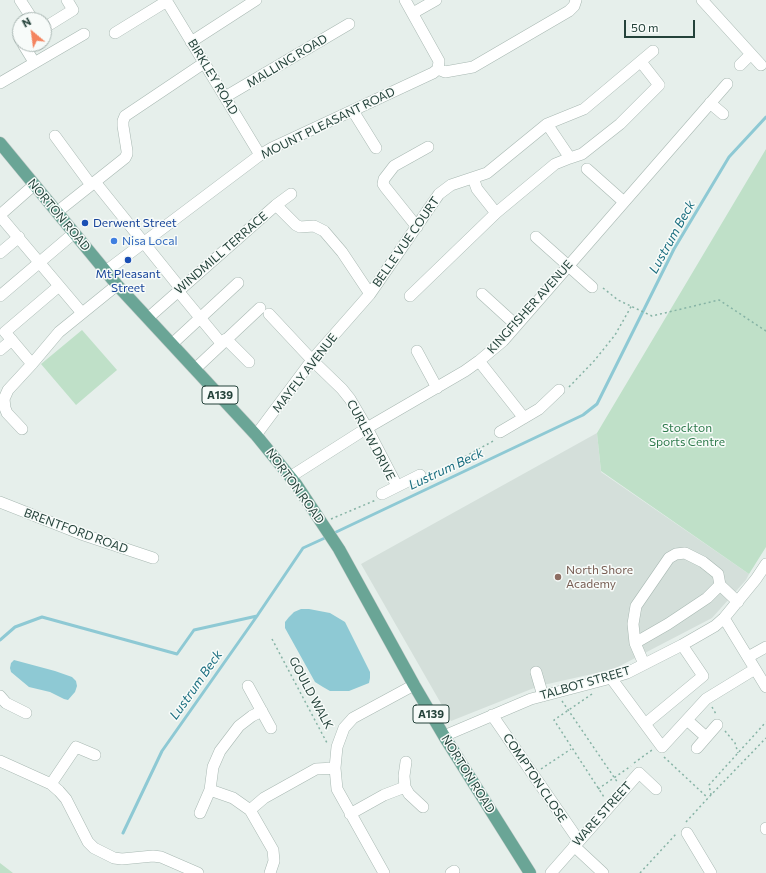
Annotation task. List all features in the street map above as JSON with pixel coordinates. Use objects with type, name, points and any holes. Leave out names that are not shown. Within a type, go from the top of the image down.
[{"type":"main road","name":"NORTON ROAD","points":[[0,143],[117,284],[256,435],[290,476],[325,527],[444,736],[530,873]]},
{"type":"street","points":[[20,0],[27,12]]},
{"type":"street","points":[[52,23],[73,10],[67,0]]},
{"type":"street","points":[[115,33],[167,0]]},
{"type":"street","name":"BIRKLEY ROAD","points":[[167,0],[204,64],[260,155]]},
{"type":"street","points":[[191,42],[256,0]]},
{"type":"street","points":[[405,0],[439,61],[438,69],[445,72],[473,67],[569,11],[574,6],[576,0]]},
{"type":"street","points":[[413,13],[436,0]]},
{"type":"street","points":[[702,0],[761,65]]},
{"type":"street","name":"MALLING ROAD","points":[[225,97],[348,24]]},
{"type":"street","points":[[0,83],[84,34]]},
{"type":"street","name":"BELLE VUE COURT","points":[[370,294],[435,200],[444,190],[460,181],[487,173],[547,124],[584,109],[653,51]]},
{"type":"street","points":[[28,52],[34,62]]},
{"type":"street","points":[[740,65],[750,54]]},
{"type":"street","points":[[410,296],[496,213],[555,164],[582,154],[620,124],[659,85],[641,62]]},
{"type":"street","points":[[57,212],[93,184],[127,154],[122,126],[125,116],[204,64]]},
{"type":"street","name":"MOUNT PLEASANT ROAD","points":[[106,270],[260,155],[433,73],[438,69]]},
{"type":"street","name":"KINGFISHER AVENUE","points":[[290,476],[367,428],[465,371],[503,340],[727,84]]},
{"type":"street","points":[[710,103],[723,114]]},
{"type":"street","points":[[353,111],[376,148]]},
{"type":"street","points":[[547,124],[570,158]]},
{"type":"street","points":[[55,136],[93,184],[143,242],[201,318],[223,341],[249,362]]},
{"type":"street","points":[[417,227],[383,184],[387,174],[394,166],[428,147]]},
{"type":"street","points":[[587,169],[624,202]]},
{"type":"street","points":[[473,178],[477,188],[496,213]]},
{"type":"street","points":[[34,185],[0,216],[82,313]]},
{"type":"street","name":"WINDMILL TERRACE","points":[[148,318],[276,204],[291,194]]},
{"type":"street","name":"WINDMILL TERRACE","points":[[276,204],[296,225],[300,227],[314,226],[324,231],[342,252],[370,294]]},
{"type":"street","points":[[0,296],[74,233]]},
{"type":"street","points":[[0,253],[19,237]]},
{"type":"street","points":[[536,237],[592,287]]},
{"type":"street","points":[[172,344],[238,283]]},
{"type":"street","points":[[22,429],[7,413],[5,408],[4,399],[8,390],[59,332],[117,284]]},
{"type":"street","points":[[32,364],[5,332],[59,286]]},
{"type":"street","name":"MAYFLY AVENUE","points":[[256,435],[312,360],[370,294]]},
{"type":"street","points":[[482,294],[516,325]]},
{"type":"street","name":"CURLEW DRIVE","points":[[223,341],[265,311],[350,399],[367,428],[396,486]]},
{"type":"street","points":[[0,350],[12,340]]},
{"type":"street","points":[[195,369],[223,341]]},
{"type":"street","points":[[417,351],[438,388]]},
{"type":"street","points":[[479,361],[524,418]]},
{"type":"street","points":[[500,432],[539,409],[563,389]]},
{"type":"street","name":"CURLEW DRIVE","points":[[382,494],[420,475]]},
{"type":"street","name":"BRENTFORD ROAD","points":[[0,502],[81,534],[153,557]]},
{"type":"street","points":[[644,664],[635,643],[632,624],[636,606],[669,558],[676,554],[685,553],[703,562],[718,574],[720,585],[738,602]]},
{"type":"street","name":"TALBOT STREET","points":[[444,736],[492,715],[543,696],[626,673],[682,645],[715,626],[724,618],[738,602],[766,564]]},
{"type":"street","points":[[635,643],[668,624],[707,598],[720,585]]},
{"type":"street","points":[[724,618],[766,687]]},
{"type":"street","points":[[645,724],[703,676],[682,645]]},
{"type":"street","points":[[748,657],[766,647]]},
{"type":"street","points":[[611,678],[661,746],[688,720],[706,699],[755,669]]},
{"type":"street","points":[[536,672],[543,696]]},
{"type":"street","points":[[384,873],[337,789],[335,768],[336,752],[341,733],[353,718],[414,685]]},
{"type":"street","points":[[248,686],[271,728]]},
{"type":"street","points":[[2,702],[26,713]]},
{"type":"street","points":[[200,813],[210,790],[213,767],[220,751],[239,726],[252,716],[262,711]]},
{"type":"street","name":"COMPTON CLOSE","points":[[492,715],[533,774],[576,843],[603,873]]},
{"type":"street","points":[[688,720],[706,738]]},
{"type":"street","points":[[697,748],[717,725]]},
{"type":"street","points":[[51,784],[76,747],[95,756]]},
{"type":"street","points":[[0,762],[51,784],[59,791],[66,799],[88,842],[94,848],[114,858],[161,857],[198,873]]},
{"type":"street","points":[[406,762],[404,776],[405,787],[409,794],[422,807]]},
{"type":"street","points":[[250,810],[264,798],[316,769],[335,768]]},
{"type":"street","name":"WARE STREET","points":[[550,873],[639,773],[656,789]]},
{"type":"street","points":[[350,814],[384,795],[405,787]]},
{"type":"street","points":[[210,790],[232,798],[250,810],[272,850],[274,861],[270,873]]},
{"type":"street","points":[[684,829],[711,873]]},
{"type":"path","points":[[592,287],[596,283],[611,296],[652,316],[719,300],[766,331]]},
{"type":"path","points":[[563,389],[594,361],[615,335],[632,305]]},
{"type":"path","name":"GOULD WALK","points":[[272,639],[331,751],[336,752]]},
{"type":"path","points":[[556,692],[623,791]]},
{"type":"path","points":[[593,693],[554,720],[610,806]]},
{"type":"path","points":[[711,795],[709,785],[766,722]]},
{"type":"path","points":[[640,873],[684,829],[708,798],[766,738]]},
{"type":"path","points":[[598,789],[661,746],[664,757],[708,798]]},
{"type":"path","points":[[533,774],[572,748]]},
{"type":"shaded area","name":"North Shore Academy","points":[[597,433],[601,472],[749,574],[746,580],[712,618],[614,669],[539,686],[451,721],[361,564]]},
{"type":"green space","name":"Stockton Sports Centre","points":[[766,149],[766,547],[749,574],[601,471],[597,433]]},
{"type":"green space","points":[[82,330],[117,370],[76,405],[41,364]]},
{"type":"green space","points":[[0,863],[13,873],[0,873]]},
{"type":"water","points":[[301,609],[330,613],[345,622],[370,672],[369,683],[349,691],[330,691],[315,682],[285,628],[285,622],[289,617],[294,612]]},
{"type":"water","points":[[14,660],[72,677],[76,681],[77,686],[75,692],[68,700],[50,692],[29,687],[11,672],[11,663]]},
{"type":"waterway","name":"Lustrum Beck","points":[[332,534],[583,415],[597,404],[674,249],[729,157],[766,117]]},
{"type":"waterway","name":"Lustrum Beck","points":[[123,833],[162,751],[303,548],[327,537]]},
{"type":"waterway","points":[[0,640],[15,627],[42,617],[177,654],[194,630],[257,616]]},
{"type":"place","name":"Derwent Street","points":[[85,223]]},
{"type":"place","name":"Nisa Local","points":[[114,241]]},
{"type":"place","name":"Mt Pleasant Street","points":[[128,260]]},
{"type":"place","name":"North Shore Academy","points":[[558,577]]}]
